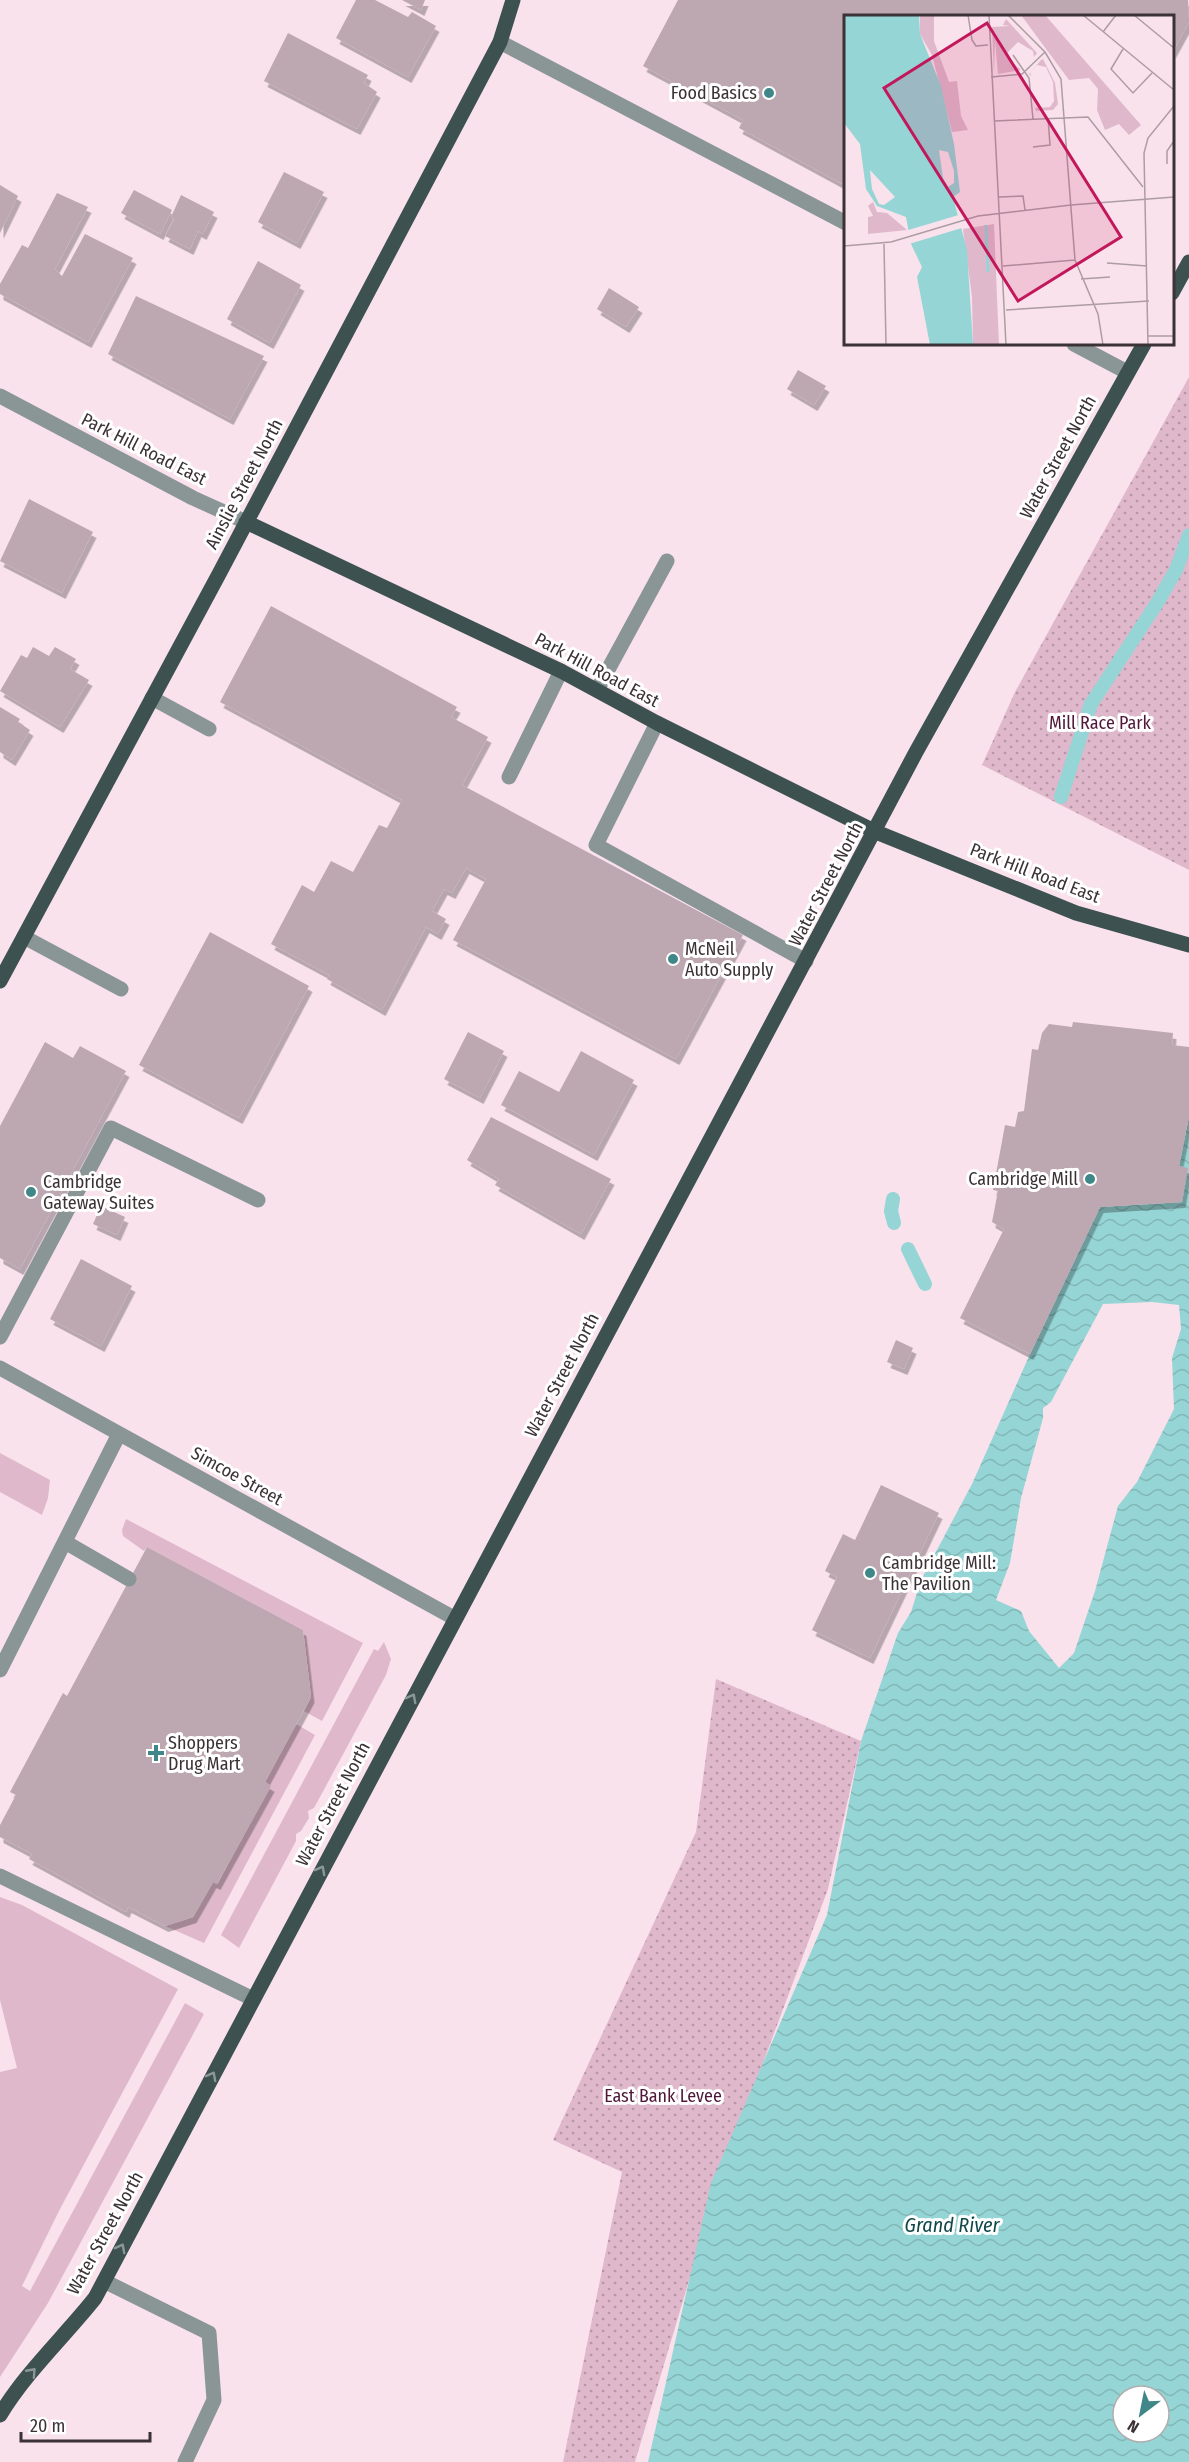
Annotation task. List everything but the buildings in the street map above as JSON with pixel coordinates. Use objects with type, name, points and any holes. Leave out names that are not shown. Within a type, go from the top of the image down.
[{"type":"main road","name":"Ainslie Street North","points":[[0,981],[500,42],[513,0]]},
{"type":"main road","points":[[1174,291],[1189,262]]},
{"type":"main road","name":"Water Street North","points":[[0,2415],[14,2392],[95,2298],[454,1618],[876,832],[916,752],[1143,345]]},
{"type":"main road","name":"Park Hill Road East","points":[[246,522],[561,671],[657,723],[876,832],[1076,912],[1189,945]]},
{"type":"street","points":[[500,42],[844,222]]},
{"type":"street","points":[[1076,345],[1127,372]]},
{"type":"street","name":"Park Hill Road East","points":[[0,396],[193,498],[246,522]]},
{"type":"street","points":[[597,690],[667,561]]},
{"type":"street","points":[[509,777],[561,671]]},
{"type":"street","points":[[152,698],[209,729]]},
{"type":"street","points":[[657,723],[596,845],[806,961]]},
{"type":"street","points":[[24,937],[121,989]]},
{"type":"street","points":[[0,1337],[111,1128],[258,1200]]},
{"type":"street","name":"Simcoe Street","points":[[0,1368],[454,1618]]},
{"type":"street","points":[[0,1670],[119,1434]]},
{"type":"street","points":[[65,1542],[129,1579]]},
{"type":"street","points":[[0,1876],[253,1999]]},
{"type":"street","points":[[104,2281],[209,2333],[214,2400],[185,2462]]},
{"type":"green space","name":"Mill Race Park","points":[[1189,377],[1189,870],[982,765],[1015,692]]},
{"type":"green space","points":[[0,1453],[50,1480],[48,1498],[42,1515],[0,1492]]},
{"type":"green space","points":[[126,1519],[363,1643],[322,1721],[304,1711],[311,1697],[303,1630],[147,1547],[144,1551],[123,1536],[122,1530]]},
{"type":"green space","points":[[384,1642],[391,1659],[386,1675],[314,1808],[308,1811],[309,1818],[301,1831],[296,1834],[296,1841],[239,1948],[221,1935],[374,1649],[378,1651]]},
{"type":"green space","name":"East Bank Levee","points":[[716,1679],[861,1741],[828,1889],[718,2183],[635,2462],[563,2462],[622,2172],[553,2140],[696,1832]]},
{"type":"green space","points":[[296,1724],[315,1735],[204,1943],[165,1926],[193,1917],[213,1882],[218,1883],[270,1786],[265,1782]]},
{"type":"green space","points":[[0,1897],[22,1905],[178,1989],[60,2209],[22,2286],[30,2291],[185,2003],[204,2014],[48,2303],[0,2377],[0,2072],[17,2068],[0,2000]]},
{"type":"water","name":"Grand River","points":[[1189,1116],[1189,2462],[648,2462],[711,2183],[827,1915],[861,1741],[898,1633],[911,1612],[921,1580],[972,1484],[1030,1354],[1100,1207],[1182,1202],[1179,1166]],"holes":[[[1152,1302],[1179,1305],[1181,1329],[1172,1358],[1174,1409],[1137,1482],[1118,1506],[1095,1591],[1074,1653],[1059,1668],[1029,1631],[1021,1611],[996,1600],[1010,1563],[1021,1498],[1043,1418],[1043,1408],[1051,1402],[1103,1304]]]},
{"type":"waterway","points":[[1061,797],[1091,704],[1157,603],[1176,570],[1189,535]]},
{"type":"waterway","points":[[893,1199],[891,1211],[894,1223]]},
{"type":"waterway","points":[[908,1249],[925,1284]]},
{"type":"place","name":"Food Basics","points":[[769,93]]},
{"type":"place","name":"McNeil Auto Supply","points":[[673,959]]},
{"type":"place","name":"Cambridge Mill","points":[[1090,1179]]},
{"type":"place","name":"Cambridge Gateway Suites","points":[[31,1192]]},
{"type":"place","name":"Cambridge Mill: The Pavilion","points":[[870,1573]]},
{"type":"place","name":"Shoppers Drug Mart","points":[[156,1753]]}]
